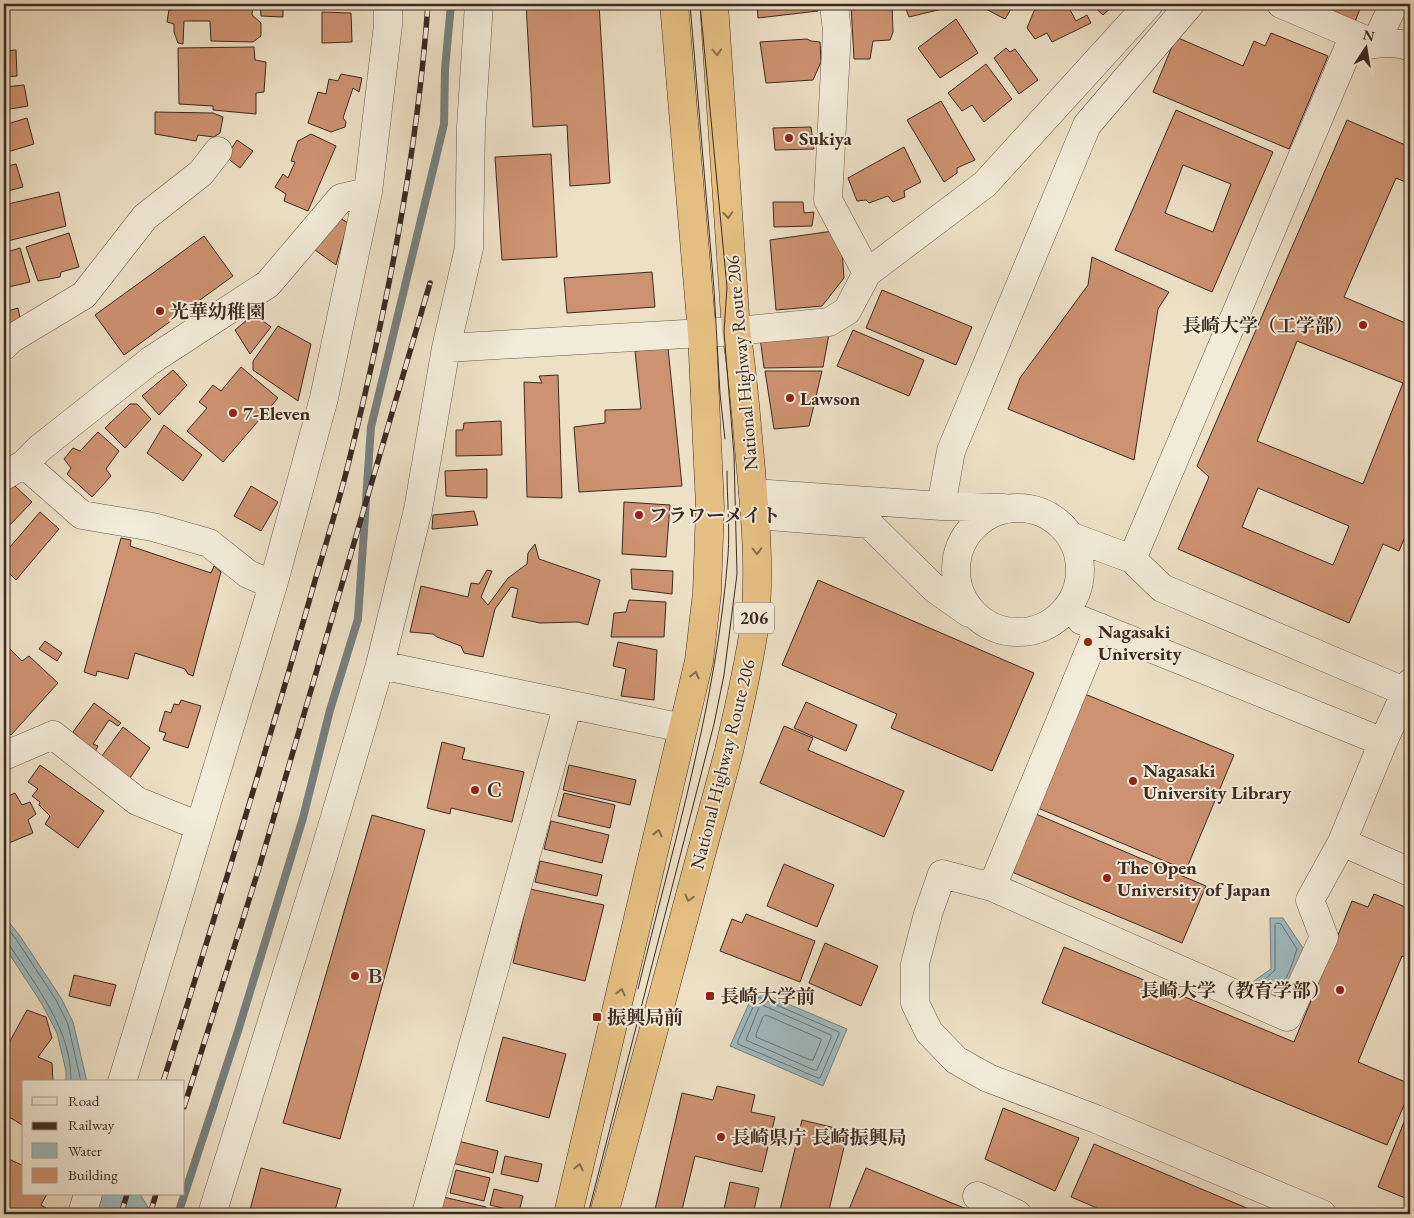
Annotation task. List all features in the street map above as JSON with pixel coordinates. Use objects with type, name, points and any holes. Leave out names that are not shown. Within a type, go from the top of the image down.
[{"type":"highway","name":"National Highway Route 206","points":[[568,1214],[699,661],[707,593],[710,507],[702,333],[674,4]]},
{"type":"highway","name":"National Highway Route 206","points":[[604,1214],[729,751],[743,692],[754,627],[758,554],[736,331],[714,4]]},
{"type":"street","points":[[123,1080],[274,585],[324,398],[368,192],[388,25],[388,4]]},
{"type":"street","points":[[212,1214],[321,864],[380,665],[418,510],[446,348],[469,248],[471,126],[479,4]]},
{"type":"street","points":[[834,4],[837,31],[828,200],[867,272]]},
{"type":"street","points":[[446,348],[736,331],[830,322],[847,311],[867,272],[985,184],[1149,4]]},
{"type":"street","points":[[941,506],[951,451],[1087,125],[1190,4]]},
{"type":"street","points":[[1281,4],[1375,44]]},
{"type":"street","points":[[1375,44],[1394,4]]},
{"type":"street","points":[[1132,559],[1348,49],[1375,44],[1403,44],[1410,47]]},
{"type":"street","points":[[4,346],[11,339],[84,295],[145,216],[200,173],[218,151]]},
{"type":"street","points":[[274,585],[248,574],[209,543],[154,527],[82,515],[14,470],[150,361],[268,284],[341,198],[368,192]]},
{"type":"street","points":[[754,504],[1025,508],[1043,513],[1058,522],[1070,536],[1078,554],[1081,573],[1077,592],[1064,613],[1053,622],[1036,630],[1017,633],[999,630],[983,622],[934,589],[869,524],[754,504]]},
{"type":"street","points":[[983,622],[967,608],[958,589],[955,567],[959,547],[971,529],[987,515],[1008,509]]},
{"type":"street","points":[[1070,536],[1132,559],[1162,588],[1408,688],[1383,742],[1342,842],[1310,900],[1324,937],[1287,1017],[992,887],[942,874],[928,914],[915,964],[915,1003],[929,1032],[956,1060],[988,1078],[1096,1119],[1322,1214]]},
{"type":"street","points":[[1064,613],[1383,742]]},
{"type":"street","points":[[992,887],[1099,627]]},
{"type":"street","points":[[380,665],[683,728]]},
{"type":"street","points":[[426,1214],[568,704]]},
{"type":"street","points":[[4,756],[53,735],[137,801],[199,826]]},
{"type":"street","points":[[1342,842],[1410,872]]},
{"type":"street","points":[[82,1214],[87,1196]]},
{"type":"street","points":[[977,1196],[1017,1214]]},
{"type":"water","points":[[4,916],[20,936],[61,998],[73,1022],[87,1080],[66,1080],[66,1071],[57,1033],[42,1004],[4,946]]},
{"type":"water","points":[[1270,918],[1283,918],[1303,948],[1289,983],[1279,994],[1273,996],[1261,993],[1254,981],[1271,969]]},
{"type":"water","points":[[755,990],[847,1029],[823,1086],[730,1046]]},
{"type":"water","points":[[89,1196],[141,1196],[152,1214],[99,1214]]},
{"type":"building","points":[[178,4],[253,4],[252,15],[261,23],[261,36],[253,42],[211,41],[210,21],[184,21],[183,44],[178,43],[174,32],[174,24],[167,22],[169,10],[179,9]]},
{"type":"building","points":[[260,4],[283,4],[283,17],[261,16]]},
{"type":"building","points":[[526,4],[599,4],[610,183],[570,186],[567,125],[533,127]]},
{"type":"building","points":[[757,4],[817,4],[818,11],[758,18]]},
{"type":"building","points":[[892,4],[893,32],[890,40],[873,41],[870,59],[854,59],[851,5]]},
{"type":"building","points":[[904,4],[945,4],[946,8],[909,17]]},
{"type":"building","points":[[986,4],[1014,4],[1005,19],[984,8]]},
{"type":"building","points":[[1047,4],[1067,4],[1076,21],[1087,15],[1091,23],[1052,42],[1047,33],[1035,39],[1027,28],[1034,11]]},
{"type":"building","points":[[1091,4],[1115,4],[1103,15]]},
{"type":"building","points":[[1305,4],[1362,4],[1354,24]]},
{"type":"building","points":[[322,12],[351,13],[352,42],[322,43]]},
{"type":"building","points":[[956,19],[978,53],[940,78],[918,48]]},
{"type":"building","points":[[1271,33],[1328,56],[1289,149],[1153,92],[1176,37],[1243,66],[1254,41],[1265,46]]},
{"type":"building","points":[[807,39],[820,42],[821,62],[813,80],[766,83],[760,42]]},
{"type":"building","points":[[254,47],[255,60],[266,62],[264,92],[256,93],[256,114],[213,110],[213,106],[179,104],[178,48]]},
{"type":"building","points":[[1006,48],[1010,52],[1015,49],[1038,80],[1019,94],[994,58]]},
{"type":"building","points":[[16,50],[17,76],[4,77],[4,51]]},
{"type":"building","points":[[986,64],[1012,99],[984,122],[972,105],[962,111],[948,93]]},
{"type":"building","points":[[341,74],[362,78],[359,92],[353,88],[343,118],[346,122],[345,127],[331,132],[308,123],[318,92],[326,94],[329,79],[338,81]]},
{"type":"building","points":[[24,85],[28,106],[4,110],[4,87]]},
{"type":"building","points":[[941,101],[975,160],[957,168],[957,173],[944,182],[907,120]]},
{"type":"building","points":[[1176,110],[1273,152],[1212,292],[1115,250]],"holes":[[[1183,165],[1231,184],[1213,232],[1165,213]]]},
{"type":"building","points":[[155,112],[213,113],[223,117],[220,133],[214,137],[198,135],[196,141],[155,134]]},
{"type":"building","points":[[27,118],[34,144],[4,153],[4,125]]},
{"type":"building","points":[[1347,120],[1410,147],[1410,184],[1396,178],[1344,297],[1410,325],[1410,525],[1399,551],[1383,544],[1349,623],[1178,549],[1209,477],[1197,466]],"holes":[[[1297,341],[1403,383],[1363,484],[1257,441]],[[1258,488],[1349,526],[1333,565],[1242,527]]]},
{"type":"building","points":[[811,127],[814,149],[775,150],[773,128]]},
{"type":"building","points":[[311,134],[336,146],[308,211],[284,201],[286,194],[275,187],[283,174],[288,178],[295,162],[291,161],[298,141]]},
{"type":"building","points":[[237,140],[253,151],[240,168],[226,157]]},
{"type":"building","points":[[904,147],[921,182],[904,191],[905,197],[893,202],[888,196],[869,203],[866,200],[857,201],[848,178]]},
{"type":"building","points":[[551,154],[557,257],[502,260],[495,157]]},
{"type":"building","points":[[16,164],[23,187],[4,192],[4,167]]},
{"type":"building","points":[[59,192],[66,226],[4,242],[4,205]]},
{"type":"building","points":[[773,202],[803,202],[804,213],[814,212],[812,226],[774,227]]},
{"type":"building","points":[[340,218],[348,223],[336,265],[315,250]]},
{"type":"building","points":[[833,231],[842,251],[844,278],[822,306],[776,310],[770,240]]},
{"type":"building","points":[[69,233],[79,267],[61,272],[60,277],[38,281],[26,247]]},
{"type":"building","points":[[204,236],[233,276],[124,355],[95,315]]},
{"type":"building","points":[[20,248],[30,282],[4,288],[4,253]]},
{"type":"building","points":[[1092,257],[1169,292],[1158,309],[1134,460],[1008,409],[1020,378],[1088,285]]},
{"type":"building","points":[[652,272],[655,307],[567,313],[564,278]]},
{"type":"building","points":[[882,290],[972,327],[956,365],[866,328]]},
{"type":"building","points":[[18,308],[21,323],[4,339],[4,312]]},
{"type":"building","points":[[254,314],[271,327],[250,354],[235,330]]},
{"type":"building","points":[[278,326],[311,344],[298,401],[253,370],[253,361]]},
{"type":"building","points":[[853,330],[924,360],[909,396],[837,366]]},
{"type":"building","points":[[829,334],[823,367],[764,368],[760,337]]},
{"type":"building","points":[[668,348],[682,486],[579,492],[574,427],[605,423],[605,410],[641,409],[635,351]]},
{"type":"building","points":[[241,367],[278,398],[223,462],[187,431],[207,408],[199,402],[213,385],[221,391]]},
{"type":"building","points":[[173,370],[187,385],[159,415],[142,396]]},
{"type":"building","points":[[765,371],[822,371],[809,426],[774,429]]},
{"type":"building","points":[[558,375],[562,498],[527,497],[524,382],[542,383],[539,376]]},
{"type":"building","points":[[130,404],[137,404],[151,419],[125,448],[105,428]]},
{"type":"building","points":[[501,421],[502,455],[456,456],[456,430],[463,430],[464,423]]},
{"type":"building","points":[[164,425],[202,455],[183,481],[147,453]]},
{"type":"building","points":[[98,432],[119,451],[106,469],[111,476],[92,497],[67,474],[71,468],[64,459],[73,448],[80,451]]},
{"type":"building","points":[[487,469],[487,498],[446,496],[445,471]]},
{"type":"building","points":[[13,484],[32,502],[4,531],[4,492]]},
{"type":"building","points":[[251,486],[278,502],[261,531],[234,516]]},
{"type":"building","points":[[624,502],[670,505],[666,557],[622,554]]},
{"type":"building","points":[[474,511],[478,525],[432,529],[433,515]]},
{"type":"building","points":[[40,512],[59,529],[16,580],[4,568],[4,554]]},
{"type":"building","points":[[121,538],[131,540],[130,546],[211,573],[214,566],[221,572],[193,676],[188,674],[185,669],[135,653],[128,679],[97,671],[96,676],[84,672]]},
{"type":"building","points":[[535,544],[539,559],[600,580],[588,625],[578,622],[540,623],[512,617],[518,589],[511,587],[495,609],[483,657],[464,653],[461,646],[433,634],[410,632],[421,586],[468,597],[471,583],[479,584],[487,570],[492,571],[481,597],[488,605],[508,578],[527,564],[528,553]]},
{"type":"building","points":[[631,569],[673,571],[672,594],[632,589]]},
{"type":"building","points":[[818,580],[1034,673],[992,771],[891,728],[897,714],[782,665]]},
{"type":"building","points":[[629,600],[666,602],[664,637],[611,637],[614,613],[626,612]]},
{"type":"building","points":[[45,641],[62,653],[57,661],[39,649]]},
{"type":"building","points":[[618,642],[657,650],[654,700],[621,696],[626,669],[613,666]]},
{"type":"building","points":[[10,649],[22,661],[29,656],[58,683],[11,735],[4,728],[4,657]]},
{"type":"building","name":"Nagasaki University Library","points":[[1080,692],[1234,755],[1186,870],[1033,806]]},
{"type":"building","points":[[181,700],[201,706],[188,748],[163,740],[166,733],[159,731],[165,711],[171,713],[174,704],[179,705]]},
{"type":"building","points":[[806,702],[857,725],[846,751],[794,728]]},
{"type":"building","points":[[94,703],[121,723],[118,726],[109,720],[93,744],[98,746],[95,752],[73,732]]},
{"type":"building","points":[[784,726],[813,738],[808,750],[904,791],[884,837],[760,783]]},
{"type":"building","points":[[123,727],[150,748],[130,778],[102,756]]},
{"type":"building","name":"Ｃ","points":[[442,742],[465,748],[462,759],[524,772],[512,822],[451,808],[450,814],[427,808]]},
{"type":"building","points":[[40,765],[104,811],[78,848],[45,824],[50,816],[39,805],[40,802],[32,796],[38,789],[28,782]]},
{"type":"building","points":[[569,765],[636,780],[630,805],[563,790]]},
{"type":"building","points":[[15,793],[22,805],[30,802],[36,814],[28,820],[33,833],[4,845],[4,798]]},
{"type":"building","points":[[564,793],[615,805],[610,828],[558,816]]},
{"type":"building","name":"The Open University of Japan","points":[[1031,812],[1206,886],[1182,943],[1007,870]]},
{"type":"building","name":"Ｂ","points":[[372,815],[425,830],[340,1139],[283,1123]]},
{"type":"building","points":[[551,821],[609,835],[602,863],[544,849]]},
{"type":"building","points":[[540,861],[602,875],[597,896],[535,882]]},
{"type":"building","points":[[784,864],[834,885],[817,927],[767,906]]},
{"type":"building","points":[[530,889],[604,905],[585,981],[513,963]]},
{"type":"building","points":[[1374,894],[1410,909],[1410,959],[1402,956],[1358,1062],[1410,1084],[1410,1091],[1387,1145],[1042,1003],[1064,947],[1294,1042],[1352,901],[1368,907]]},
{"type":"building","points":[[746,914],[815,941],[800,982],[720,951],[732,919],[742,923]]},
{"type":"building","points":[[825,943],[878,966],[861,1006],[809,983]]},
{"type":"building","points":[[74,975],[116,985],[110,1006],[69,996]]},
{"type":"building","points":[[27,1010],[46,1017],[52,1038],[38,1057],[52,1063],[53,1080],[22,1080],[22,1125],[4,1114],[4,1052]]},
{"type":"building","points":[[503,1037],[566,1054],[549,1118],[486,1101]]},
{"type":"building","name":"長崎県庁 長崎振興局","points":[[717,1086],[755,1095],[751,1112],[775,1117],[762,1172],[695,1156],[681,1214],[654,1214],[682,1093],[713,1100]]},
{"type":"building","points":[[1410,1107],[1410,1200],[1378,1187]]},
{"type":"building","points":[[1003,1108],[1079,1138],[1055,1191],[985,1159]]},
{"type":"building","points":[[802,1120],[848,1131],[828,1214],[779,1214]]},
{"type":"building","points":[[458,1141],[498,1151],[493,1173],[452,1163]]},
{"type":"building","points":[[1094,1144],[1261,1214],[1111,1214],[1071,1197]]},
{"type":"building","points":[[505,1156],[542,1164],[538,1182],[501,1174]]},
{"type":"building","points":[[4,1157],[22,1165],[22,1196],[46,1196],[41,1205],[55,1214],[4,1214]]},
{"type":"building","points":[[261,1168],[341,1189],[334,1214],[249,1214]]},
{"type":"building","points":[[866,1168],[979,1214],[847,1214]]},
{"type":"building","points":[[456,1170],[490,1178],[484,1201],[450,1193]]},
{"type":"building","name":"長崎県庁 長崎振興局","points":[[730,1182],[759,1188],[753,1214],[723,1214]]},
{"type":"building","points":[[494,1189],[523,1196],[519,1212],[490,1205]]},
{"type":"building","points":[[439,1196],[486,1207],[485,1214],[435,1214]]},
{"type":"waterway","points":[[185,1193],[238,1031],[303,818],[330,710],[358,619],[371,427],[444,124],[445,69],[451,4]]},
{"type":"waterway","points":[[178,1214],[184,1196]]},
{"type":"tram line","points":[[690,4],[725,439]]},
{"type":"tram line","points":[[588,1214],[714,724],[724,675],[737,574],[734,455],[724,332],[727,287],[700,4]]},
{"type":"tram line","points":[[638,989],[692,773],[714,665],[728,555],[727,471]]},
{"type":"railway","points":[[164,1080],[259,771],[337,507],[363,405],[408,177],[423,62],[428,4]]},
{"type":"railway","points":[[185,1104],[259,868],[430,283]]},
{"type":"railway","points":[[121,1214],[126,1196]]},
{"type":"railway","points":[[150,1214],[155,1196]]},
{"type":"place","name":"Sukiya","points":[[789,138]]},
{"type":"place","name":"光華幼稚園","points":[[160,311]]},
{"type":"place","name":"長崎大学（工学部）","points":[[1363,325]]},
{"type":"place","name":"Lawson","points":[[790,398]]},
{"type":"place","name":"7-Eleven","points":[[233,413]]},
{"type":"place","name":"フラワーメイト","points":[[639,515]]},
{"type":"place","name":"Nagasaki University","points":[[1088,642]]},
{"type":"place","name":"Nagasaki University Library","points":[[1133,781]]},
{"type":"place","name":"Ｃ","points":[[475,790]]},
{"type":"place","name":"The Open University of Japan","points":[[1107,878]]},
{"type":"place","name":"Ｂ","points":[[355,976]]},
{"type":"place","name":"長崎大学（教育学部）","points":[[1340,990]]},
{"type":"place","name":"長崎大学前","points":[[710,996]]},
{"type":"place","name":"振興局前","points":[[597,1017]]},
{"type":"place","name":"長崎県庁 長崎振興局","points":[[721,1137]]}]
